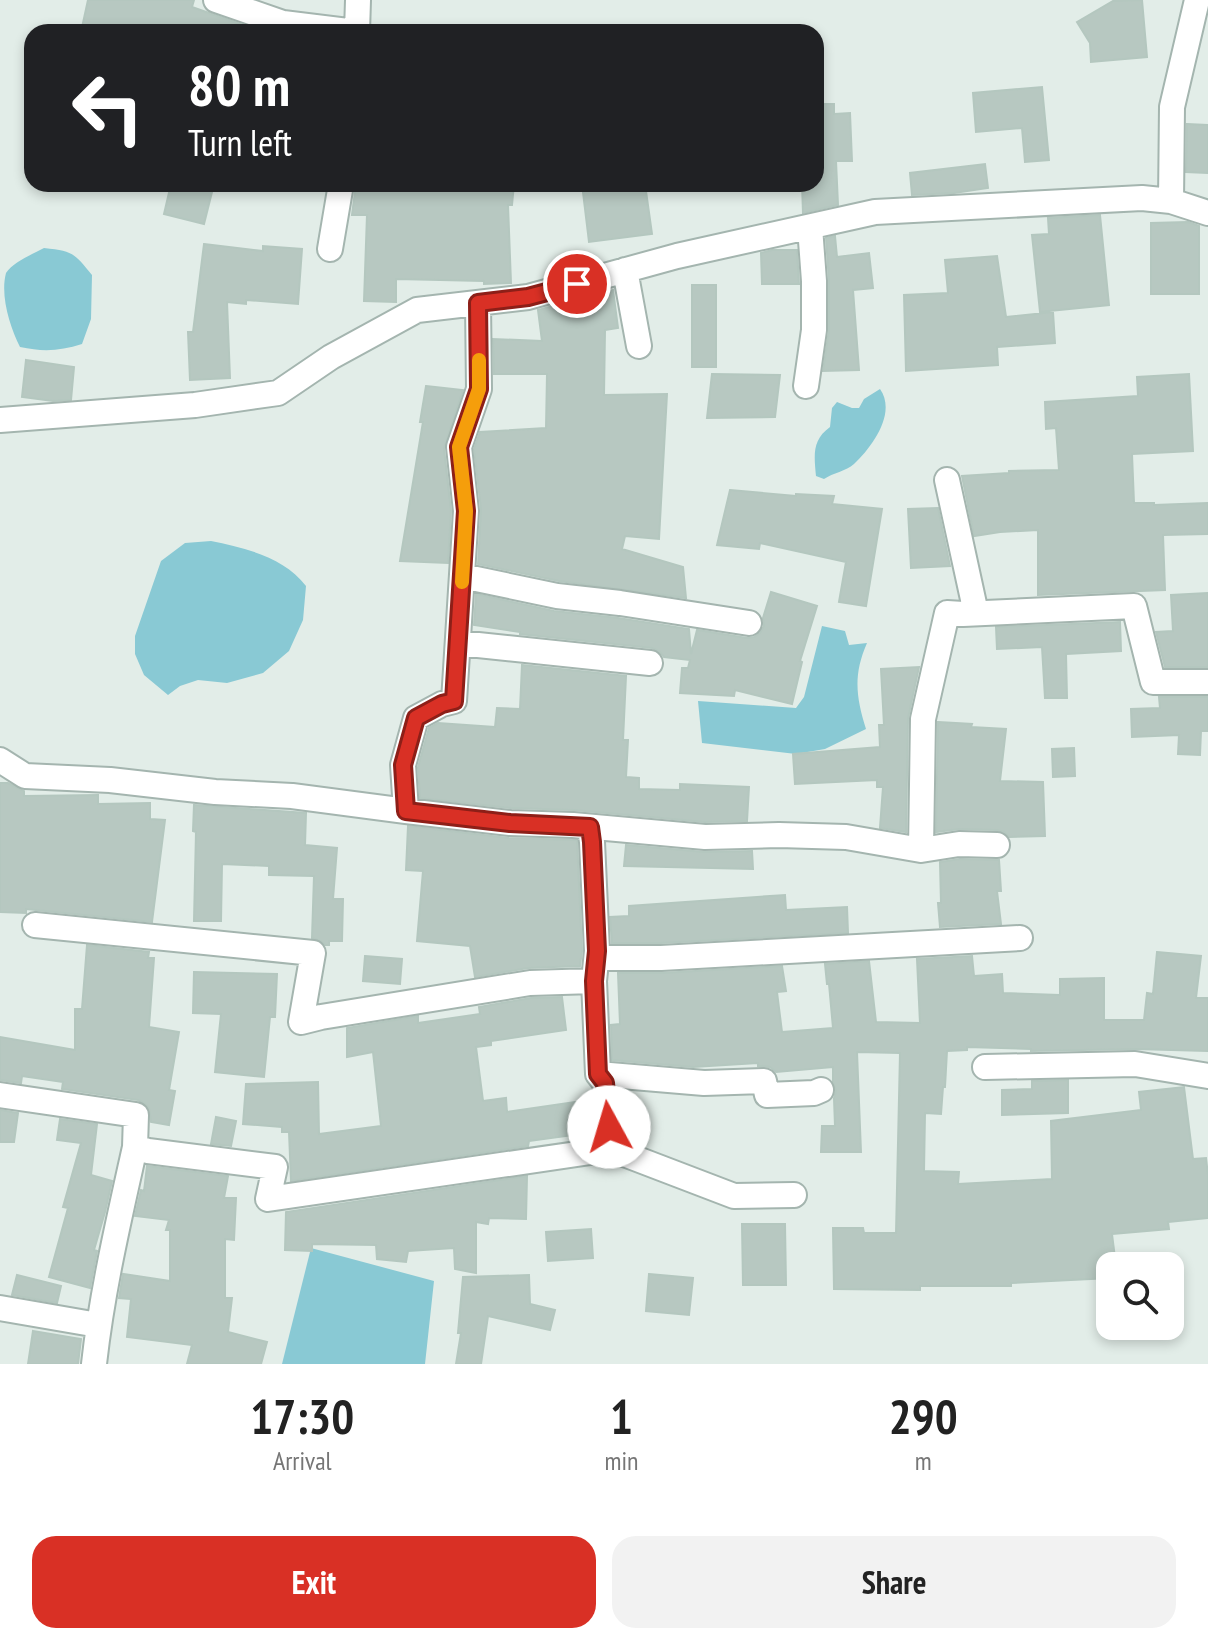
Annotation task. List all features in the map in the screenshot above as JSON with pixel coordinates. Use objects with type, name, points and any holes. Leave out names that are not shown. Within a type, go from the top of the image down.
[{"type":"street","points":[[216,0],[291,24]]},
{"type":"street","points":[[357,24],[358,0]]},
{"type":"street","points":[[1171,201],[1172,107],[1197,0]]},
{"type":"street","points":[[330,249],[340,192]]},
{"type":"street","points":[[0,420],[195,405],[278,393],[331,357],[417,310],[528,297],[677,256],[875,212],[1142,198],[1171,201],[1208,213]]},
{"type":"street","points":[[806,386],[814,330],[810,227]]},
{"type":"street","points":[[625,270],[639,346]]},
{"type":"street","points":[[406,811],[403,765],[416,718],[454,701],[466,511],[459,447],[479,389],[478,303]]},
{"type":"street","points":[[947,480],[976,613]]},
{"type":"street","points":[[462,576],[557,596],[749,623]]},
{"type":"street","points":[[921,850],[923,719],[947,613],[1134,606],[1153,682],[1208,682]]},
{"type":"street","points":[[459,643],[650,663]]},
{"type":"street","points":[[0,760],[25,776],[292,796],[510,823],[705,837],[846,837],[921,850],[959,844],[997,845]]},
{"type":"street","points":[[590,827],[598,1074],[605,1083],[611,1149]]},
{"type":"street","points":[[35,925],[313,953],[301,1022],[661,958],[1020,938]]},
{"type":"street","points":[[985,1067],[1135,1064],[1208,1076]]},
{"type":"street","points":[[598,1074],[704,1083],[764,1081],[767,1095],[821,1090]]},
{"type":"street","points":[[0,1095],[136,1115],[135,1147],[112,1249],[94,1364]]},
{"type":"street","points":[[135,1147],[275,1167],[268,1199],[611,1149],[734,1196],[794,1195]]},
{"type":"street","points":[[0,1308],[98,1325]]},
{"type":"water","points":[[44,248],[72,254],[92,275],[91,319],[82,344],[51,350],[20,347],[13,330],[5,301],[6,273],[18,262]]},
{"type":"water","points":[[880,389],[886,408],[875,439],[854,464],[824,479],[816,476],[817,443],[830,427],[832,408],[837,402],[859,408],[864,399]]},
{"type":"water","points":[[211,541],[263,555],[297,576],[306,586],[303,620],[289,651],[263,673],[227,683],[198,680],[180,686],[168,695],[144,675],[135,654],[135,636],[161,561],[185,543]]},
{"type":"water","points":[[822,626],[845,631],[849,645],[867,643],[858,676],[860,707],[866,729],[825,749],[796,754],[702,743],[698,701],[796,708],[804,697]]},
{"type":"water","points":[[311,1248],[434,1281],[425,1364],[282,1364]]},
{"type":"building","points":[[88,0],[194,0],[192,7],[240,24],[83,24]]},
{"type":"building","points":[[1142,0],[1147,57],[1091,62],[1090,43],[1077,22],[1113,1]]},
{"type":"building","points":[[1042,87],[1049,160],[1025,162],[1022,128],[976,132],[973,93]]},
{"type":"building","points":[[824,104],[834,104],[834,114],[850,113],[852,161],[836,161],[838,205],[803,213],[802,192],[824,192]]},
{"type":"building","points":[[1187,124],[1208,125],[1208,173],[1186,172]]},
{"type":"building","points":[[985,164],[988,188],[912,195],[910,173]]},
{"type":"building","points":[[169,192],[212,192],[204,224],[164,214]]},
{"type":"building","points":[[355,192],[513,192],[512,205],[508,205],[511,283],[396,279],[396,302],[364,301],[367,215],[352,215]]},
{"type":"building","points":[[583,192],[646,192],[652,234],[589,242]]},
{"type":"building","points":[[1100,215],[1109,305],[1040,312],[1032,235],[1049,234],[1048,218]]},
{"type":"building","points":[[1188,222],[1199,226],[1199,294],[1151,294],[1151,223]]},
{"type":"building","points":[[835,236],[837,257],[869,253],[873,288],[853,290],[859,370],[823,371],[829,330],[826,238]]},
{"type":"building","points":[[204,244],[263,251],[263,246],[302,249],[298,304],[246,300],[246,304],[227,302],[230,378],[190,380],[188,332],[193,332]]},
{"type":"building","points":[[797,250],[799,284],[762,284],[761,253]]},
{"type":"building","points":[[997,256],[1006,317],[1053,312],[1055,343],[997,347],[998,365],[906,371],[904,295],[948,293],[945,260]]},
{"type":"building","points":[[692,285],[716,285],[716,367],[692,367]]},
{"type":"building","points":[[613,290],[618,328],[605,330],[604,395],[667,394],[659,539],[625,536],[622,549],[683,567],[686,598],[559,581],[478,564],[481,509],[474,449],[480,432],[546,428],[547,374],[494,374],[493,339],[542,341],[538,310]]},
{"type":"building","points":[[26,360],[74,367],[71,400],[22,397]]},
{"type":"building","points":[[712,374],[780,375],[775,417],[707,418]]},
{"type":"building","points":[[1189,374],[1193,451],[1132,454],[1134,503],[1208,503],[1208,534],[1163,535],[1165,590],[1038,595],[1038,530],[974,536],[962,476],[1059,470],[1056,428],[1046,429],[1045,402],[1138,396],[1137,377]]},
{"type":"building","points":[[426,386],[463,390],[444,448],[451,511],[448,563],[400,561]]},
{"type":"building","points":[[730,490],[834,496],[832,504],[882,509],[866,606],[839,602],[846,562],[760,543],[759,549],[717,545]]},
{"type":"building","points":[[938,508],[950,566],[911,568],[908,509]]},
{"type":"building","points":[[771,592],[817,606],[800,661],[792,704],[735,690],[734,696],[680,693],[682,668],[688,668],[690,660],[664,657],[652,648],[520,634],[474,625],[476,594],[554,611],[689,629],[691,654],[697,630],[747,638],[760,633]]},
{"type":"building","points":[[1208,593],[1208,667],[1165,667],[1156,632],[1173,631],[1171,595]]},
{"type":"building","points":[[1120,622],[1121,651],[1066,654],[1067,698],[1045,698],[1042,647],[997,649],[996,627]]},
{"type":"building","points":[[522,665],[626,676],[623,740],[628,740],[626,777],[639,778],[639,789],[680,790],[680,784],[749,787],[747,821],[705,822],[420,798],[418,767],[429,728],[438,723],[495,727],[497,708],[520,709]]},
{"type":"building","points":[[919,667],[908,718],[906,832],[880,828],[883,787],[877,787],[877,780],[795,784],[793,754],[880,747],[879,725],[884,725],[881,669]]},
{"type":"building","points":[[1159,697],[1208,697],[1208,731],[1201,731],[1200,755],[1178,754],[1179,735],[1132,737],[1131,709],[1160,708]]},
{"type":"building","points":[[938,722],[1006,729],[1000,781],[1043,782],[1045,836],[1009,837],[997,830],[936,832]]},
{"type":"building","points":[[1074,748],[1075,776],[1053,777],[1052,749]]},
{"type":"building","points":[[0,783],[8,783],[24,791],[24,796],[98,795],[98,804],[150,803],[150,819],[165,820],[152,922],[26,909],[26,913],[0,912]]},
{"type":"building","points":[[194,805],[306,813],[305,845],[337,848],[333,899],[343,899],[342,941],[329,941],[329,945],[325,945],[312,938],[314,876],[269,875],[269,866],[222,864],[221,921],[194,921]]},
{"type":"building","points":[[408,826],[508,838],[577,840],[580,966],[528,968],[475,977],[470,946],[417,941],[423,871],[406,870]]},
{"type":"building","points":[[626,845],[704,852],[752,851],[753,869],[624,866]]},
{"type":"building","points":[[999,860],[1001,891],[997,891],[1001,924],[940,927],[940,862]]},
{"type":"building","points":[[785,895],[786,910],[847,907],[848,933],[612,943],[610,917],[629,916],[629,906]]},
{"type":"building","points":[[87,945],[149,952],[148,958],[154,958],[149,1027],[179,1032],[169,1090],[175,1091],[169,1125],[151,1122],[149,1108],[138,1100],[62,1089],[63,1082],[22,1076],[21,1083],[0,1080],[0,1037],[75,1050],[75,1009],[82,1009]]},
{"type":"building","points":[[1157,952],[1201,956],[1196,998],[1208,998],[1208,1051],[1031,1051],[967,1047],[967,1050],[947,1051],[941,1114],[925,1113],[924,1171],[959,1172],[958,1184],[1052,1179],[1051,1121],[1141,1110],[1139,1092],[1184,1087],[1193,1159],[1206,1158],[1208,1218],[1168,1222],[1169,1229],[1112,1234],[1114,1252],[1096,1252],[1096,1279],[1011,1283],[1011,1286],[920,1286],[920,1290],[834,1289],[833,1228],[863,1228],[864,1233],[896,1233],[900,1053],[857,1052],[861,1152],[821,1152],[822,1126],[835,1126],[833,1067],[776,1072],[770,1067],[758,1066],[758,1063],[693,1067],[612,1060],[611,1025],[620,1024],[618,973],[782,966],[786,991],[777,992],[782,1032],[833,1028],[825,964],[869,961],[876,1022],[920,1023],[917,959],[972,956],[974,976],[1002,974],[1003,993],[1060,995],[1060,979],[1104,978],[1104,1020],[1144,1020],[1147,993],[1153,994]]},
{"type":"building","points":[[365,956],[402,959],[400,984],[363,981]]},
{"type":"building","points":[[194,972],[277,974],[275,1017],[270,1017],[264,1077],[215,1072],[221,1014],[193,1013]]},
{"type":"building","points":[[562,997],[566,1030],[491,1041],[491,1045],[476,1047],[483,1101],[506,1098],[507,1112],[576,1102],[581,1134],[529,1141],[528,1146],[291,1181],[289,1132],[282,1132],[282,1127],[243,1124],[246,1084],[318,1082],[319,1134],[381,1126],[373,1052],[347,1057],[347,1028],[418,1016],[418,1023],[480,1014],[479,1007],[531,998]]},
{"type":"building","points":[[1068,1080],[1068,1113],[1002,1115],[1002,1090],[1032,1089],[1032,1081]]},
{"type":"building","points":[[0,1110],[18,1113],[14,1142],[0,1142]]},
{"type":"building","points":[[216,1117],[236,1121],[231,1146],[211,1144]]},
{"type":"building","points":[[60,1119],[97,1124],[91,1175],[112,1181],[94,1250],[97,1251],[90,1288],[49,1277],[68,1208],[63,1207],[81,1143],[57,1140]]},
{"type":"building","points":[[147,1166],[228,1176],[224,1198],[236,1198],[234,1240],[225,1239],[225,1298],[232,1298],[228,1332],[267,1342],[261,1364],[187,1364],[192,1345],[127,1337],[131,1299],[119,1298],[123,1274],[170,1281],[170,1230],[166,1230],[169,1220],[135,1216],[141,1190],[144,1191]]},
{"type":"building","points":[[527,1176],[526,1219],[489,1218],[488,1224],[476,1222],[476,1273],[455,1269],[454,1248],[408,1251],[406,1262],[377,1259],[376,1245],[312,1244],[312,1251],[285,1250],[286,1212]]},
{"type":"building","points":[[742,1224],[785,1224],[786,1285],[743,1285]]},
{"type":"building","points":[[591,1229],[593,1258],[548,1261],[546,1232]]},
{"type":"building","points":[[649,1274],[693,1278],[689,1315],[646,1311]]},
{"type":"building","points":[[17,1275],[61,1286],[57,1303],[12,1295]]},
{"type":"building","points":[[529,1275],[530,1304],[555,1310],[550,1330],[488,1316],[481,1364],[456,1364],[461,1333],[458,1333],[463,1277]]},
{"type":"building","points":[[33,1331],[81,1339],[78,1364],[28,1364]]},
{"type":"slow traffic","points":[[462,582],[466,511],[459,447],[479,389],[479,360]]},
{"type":"route","points":[[577,284],[528,297],[478,303],[479,389],[459,447],[466,511],[454,701],[416,718],[403,765],[406,811],[510,823],[590,827],[597,951],[594,981],[598,1074],[605,1083],[609,1127]]}]
